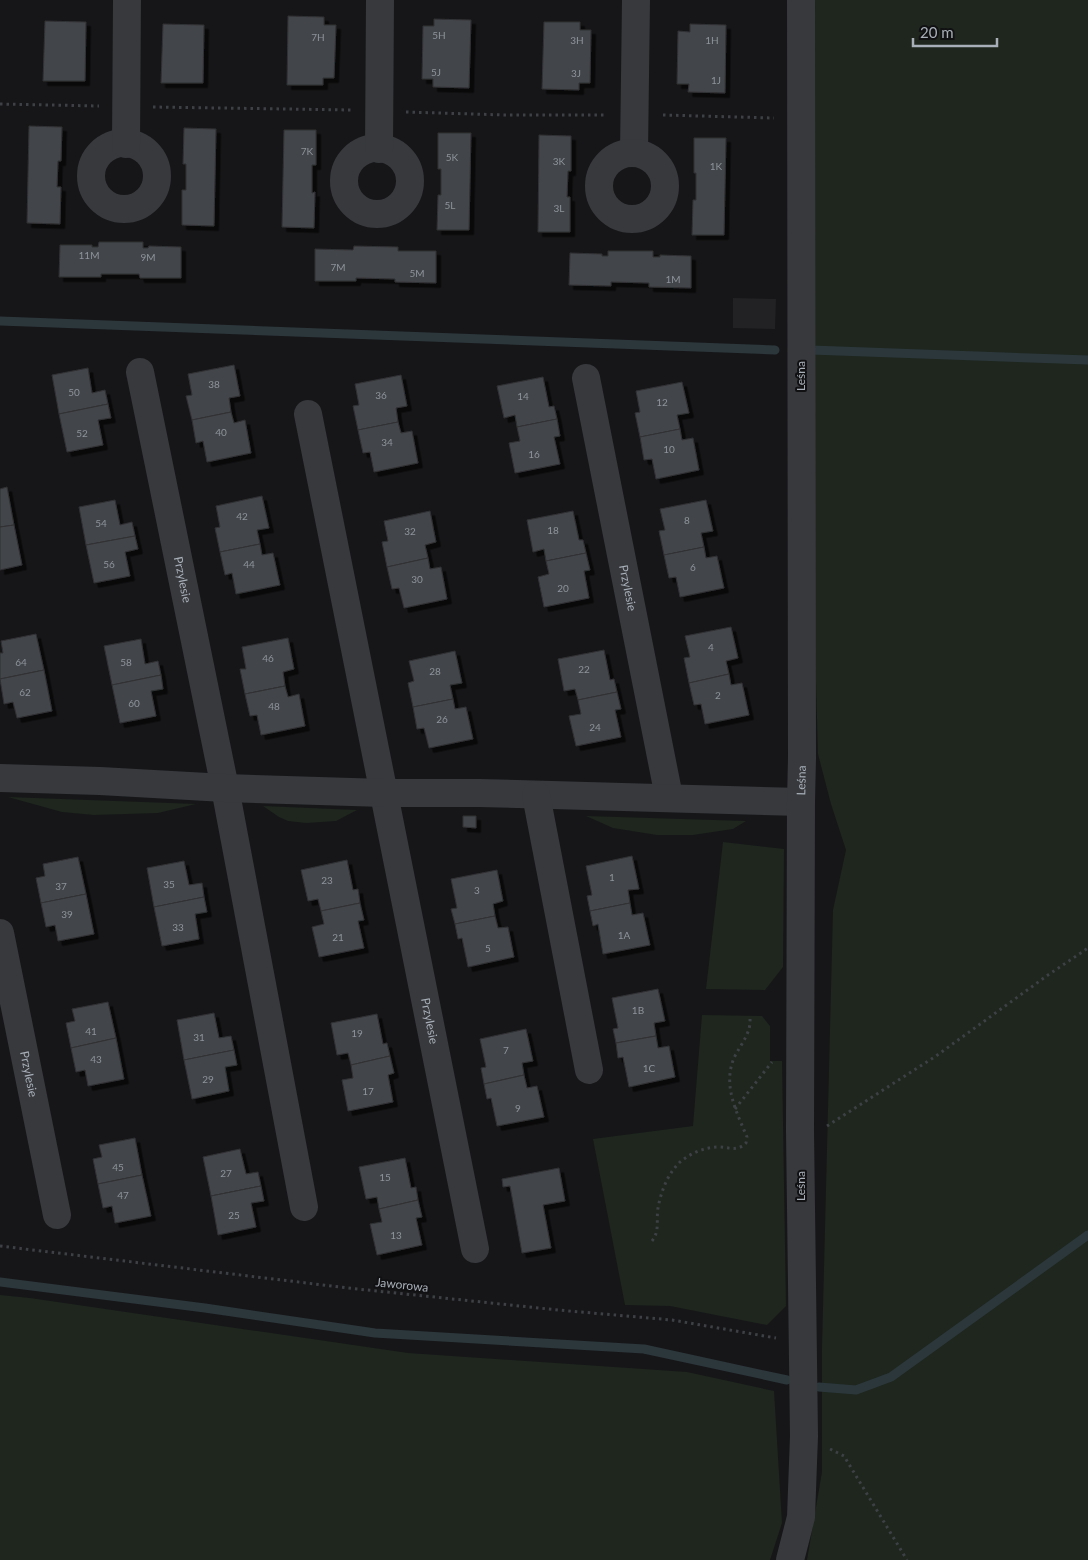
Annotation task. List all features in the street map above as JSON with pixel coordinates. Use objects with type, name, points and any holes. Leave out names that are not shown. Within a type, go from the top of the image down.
[{"type":"street","points":[[126,144],[127,0]]},
{"type":"street","points":[[379,148],[380,0]]},
{"type":"street","points":[[634,153],[636,0]]},
{"type":"street","name":"Leśna","points":[[790,1560],[801,1517],[804,1436],[800,1131],[800,802],[802,758],[800,0]]},
{"type":"street","name":"Przylesie","points":[[140,372],[224,788],[304,1207]]},
{"type":"street","name":"Przylesie","points":[[586,378],[669,797]]},
{"type":"street","name":"Przylesie","points":[[308,414],[475,1249]]},
{"type":"street","points":[[0,778],[100,780],[224,788],[384,793],[479,792],[800,802]]},
{"type":"street","points":[[536,795],[589,1070]]},
{"type":"street","name":"Przylesie","points":[[0,933],[57,1215]]},
{"type":"path","points":[[800,1131],[821,1130],[936,1056],[1088,948]]},
{"type":"path","points":[[652,1241],[656,1236],[658,1228],[658,1209],[661,1195],[667,1179],[677,1166],[697,1152],[708,1148],[736,1149],[742,1148],[746,1143],[746,1137],[730,1096],[729,1084],[734,1057],[747,1035],[751,1024],[750,1018]]},
{"type":"path","points":[[735,1109],[772,1061],[782,1044],[800,1044]]},
{"type":"path","name":"Jaworowa","points":[[0,1246],[348,1288],[672,1320],[802,1343]]},
{"type":"path","points":[[804,1436],[844,1456],[907,1560]]},
{"type":"shaded area","points":[[812,0],[1088,0],[1088,1560],[807,1560],[822,1472],[822,1348],[833,910],[846,850],[831,804],[818,754],[811,501]]},
{"type":"shaded area","points":[[733,298],[776,299],[775,329],[733,328]]},
{"type":"shaded area","points":[[8,797],[196,804],[158,813],[94,815],[62,812]]},
{"type":"shaded area","points":[[263,806],[357,810],[336,821],[306,823],[288,821]]},
{"type":"shaded area","points":[[586,816],[746,821],[733,829],[693,835],[657,835],[613,828]]},
{"type":"shaded area","points":[[723,842],[784,849],[783,967],[765,990],[706,989]]},
{"type":"shaded area","points":[[702,1015],[762,1016],[770,1026],[770,1061],[782,1061],[786,1306],[767,1325],[670,1306],[625,1305],[593,1139],[693,1126]]},
{"type":"shaded area","points":[[0,1295],[408,1353],[687,1372],[774,1391],[782,1523],[770,1560],[0,1560]]},
{"type":"building","points":[[288,16],[324,17],[324,25],[336,25],[334,78],[323,78],[323,85],[287,85]]},
{"type":"building","points":[[434,19],[471,20],[469,88],[433,87],[433,79],[422,79],[423,26],[434,26]]},
{"type":"building","points":[[45,21],[86,22],[85,81],[43,81]]},
{"type":"building","points":[[544,22],[580,22],[580,30],[591,30],[590,83],[579,83],[579,90],[542,89]]},
{"type":"building","points":[[163,24],[204,25],[203,83],[161,83]]},
{"type":"building","points":[[690,24],[726,25],[725,93],[688,92],[689,84],[677,84],[678,31],[690,32]]},
{"type":"building","points":[[29,126],[62,127],[61,161],[58,161],[57,187],[61,187],[60,224],[27,223]]},
{"type":"building","points":[[184,128],[216,129],[214,226],[182,225],[182,190],[186,190],[186,164],[183,164]]},
{"type":"building","points":[[284,130],[316,130],[316,165],[312,165],[312,193],[315,192],[314,228],[282,227]]},
{"type":"building","points":[[438,133],[471,133],[469,230],[437,230],[438,195],[441,195],[441,169],[438,169]]},
{"type":"building","points":[[539,135],[571,136],[571,171],[568,171],[567,197],[570,197],[570,232],[538,232]]},
{"type":"building","points":[[694,138],[726,138],[724,235],[692,235],[693,200],[696,200]]},
{"type":"building","points":[[99,242],[143,242],[143,248],[148,248],[149,246],[181,247],[181,278],[140,278],[139,274],[101,274],[101,277],[59,277],[60,245],[92,245],[92,247],[98,247]]},
{"type":"building","points":[[354,246],[398,247],[398,251],[436,251],[436,283],[395,282],[395,279],[356,278],[356,281],[315,281],[315,249],[353,250]]},
{"type":"building","points":[[608,251],[653,251],[653,257],[660,257],[660,255],[691,256],[691,288],[649,287],[649,283],[611,282],[611,286],[569,285],[570,253],[602,254],[602,256],[608,256]]},
{"type":"building","points":[[234,365],[240,396],[229,398],[231,412],[192,420],[186,396],[192,395],[188,374]]},
{"type":"building","points":[[88,368],[92,393],[105,390],[108,404],[59,414],[52,375]]},
{"type":"building","points":[[401,375],[407,406],[396,408],[398,422],[358,430],[353,406],[359,405],[355,384]]},
{"type":"building","points":[[543,377],[549,407],[554,406],[557,419],[517,427],[515,415],[504,418],[497,386]]},
{"type":"building","points":[[682,382],[689,413],[677,415],[680,429],[640,437],[635,413],[640,412],[636,391]]},
{"type":"building","points":[[108,404],[111,418],[98,420],[103,445],[67,452],[59,414]]},
{"type":"building","points":[[231,412],[234,423],[245,420],[251,453],[207,462],[203,441],[196,443],[192,420]]},
{"type":"building","points":[[557,419],[560,436],[554,437],[560,464],[515,473],[509,443],[520,441],[517,427]]},
{"type":"building","points":[[398,422],[401,433],[412,431],[418,463],[374,472],[370,452],[363,453],[358,430]]},
{"type":"building","points":[[680,429],[682,440],[693,438],[699,470],[656,479],[652,459],[644,460],[640,437]]},
{"type":"building","points":[[7,487],[14,525],[0,527],[0,489]]},
{"type":"building","points":[[262,496],[269,528],[257,530],[260,544],[220,552],[215,528],[220,527],[216,506]]},
{"type":"building","points":[[115,500],[120,525],[132,522],[135,536],[86,545],[79,507]]},
{"type":"building","points":[[706,500],[713,531],[701,533],[704,547],[664,555],[659,531],[665,530],[660,509]]},
{"type":"building","points":[[430,511],[436,542],[425,545],[428,558],[387,567],[382,542],[388,541],[384,521]]},
{"type":"building","points":[[573,511],[579,540],[583,540],[586,553],[546,561],[544,549],[533,552],[527,520]]},
{"type":"building","points":[[14,525],[22,565],[0,570],[0,527]]},
{"type":"building","points":[[135,536],[138,549],[125,552],[130,576],[94,583],[86,545]]},
{"type":"building","points":[[260,544],[262,555],[273,553],[280,585],[236,594],[232,573],[225,575],[220,552]]},
{"type":"building","points":[[704,547],[706,558],[717,556],[724,588],[680,597],[676,577],[669,578],[664,555]]},
{"type":"building","points":[[586,553],[590,570],[584,571],[589,598],[544,607],[538,577],[549,574],[546,561]]},
{"type":"building","points":[[428,558],[430,569],[441,567],[447,599],[404,608],[399,588],[392,589],[387,567]]},
{"type":"building","points":[[731,627],[738,658],[726,661],[729,674],[689,683],[684,658],[690,657],[685,636]]},
{"type":"building","points":[[36,634],[44,670],[0,679],[0,653],[3,653],[1,641]]},
{"type":"building","points":[[288,638],[294,669],[283,672],[285,686],[245,694],[240,669],[246,669],[242,647]]},
{"type":"building","points":[[141,639],[145,664],[158,661],[161,675],[112,685],[104,646]]},
{"type":"building","points":[[604,650],[610,680],[614,679],[617,692],[578,700],[575,689],[564,691],[558,659]]},
{"type":"building","points":[[455,651],[462,683],[450,685],[453,699],[413,707],[408,683],[414,681],[409,661]]},
{"type":"building","points":[[44,670],[52,711],[17,718],[13,702],[4,704],[0,679]]},
{"type":"building","points":[[729,674],[731,685],[742,683],[749,715],[705,724],[701,704],[694,705],[689,683]]},
{"type":"building","points":[[161,675],[163,689],[151,691],[156,716],[120,723],[112,685]]},
{"type":"building","points":[[285,686],[288,697],[299,694],[305,726],[261,735],[257,715],[250,716],[245,694]]},
{"type":"building","points":[[617,692],[621,709],[615,710],[621,737],[576,746],[569,716],[581,714],[578,700]]},
{"type":"building","points":[[453,699],[455,709],[466,707],[473,739],[429,748],[424,728],[417,729],[413,707]]},
{"type":"building","points":[[463,816],[476,816],[476,828],[463,827]]},
{"type":"building","points":[[632,856],[639,889],[628,890],[630,903],[590,911],[587,896],[592,895],[586,866]]},
{"type":"building","points":[[78,857],[86,894],[41,903],[36,878],[45,876],[43,864]]},
{"type":"building","points":[[347,860],[353,890],[358,889],[360,903],[321,911],[318,899],[308,901],[301,870]]},
{"type":"building","points":[[184,861],[189,885],[202,883],[204,897],[154,907],[147,868]]},
{"type":"building","points":[[497,870],[503,901],[493,904],[495,916],[455,924],[451,909],[457,908],[451,879]]},
{"type":"building","points":[[86,894],[94,934],[58,941],[55,925],[46,927],[41,903]]},
{"type":"building","points":[[204,897],[207,912],[195,914],[199,939],[162,946],[154,907]]},
{"type":"building","points":[[360,903],[364,920],[358,921],[364,948],[319,957],[312,927],[324,924],[321,911]]},
{"type":"building","points":[[630,903],[632,915],[643,913],[650,945],[603,954],[598,924],[593,926],[590,911]]},
{"type":"building","points":[[495,916],[498,928],[508,927],[514,957],[468,967],[462,938],[458,939],[455,924]]},
{"type":"building","points":[[658,989],[665,1021],[654,1023],[656,1036],[616,1043],[613,1029],[618,1028],[612,998]]},
{"type":"building","points":[[108,1002],[116,1038],[71,1048],[66,1023],[75,1021],[72,1009]]},
{"type":"building","points":[[214,1013],[219,1038],[231,1036],[234,1050],[184,1060],[177,1020]]},
{"type":"building","points":[[377,1014],[383,1044],[387,1043],[390,1056],[351,1065],[348,1053],[337,1055],[331,1023]]},
{"type":"building","points":[[526,1029],[533,1061],[522,1063],[524,1075],[484,1084],[481,1068],[486,1067],[480,1039]]},
{"type":"building","points":[[656,1036],[658,1048],[669,1046],[675,1077],[629,1087],[623,1057],[618,1058],[616,1043]]},
{"type":"building","points":[[116,1038],[124,1079],[88,1086],[85,1070],[76,1072],[71,1048]]},
{"type":"building","points":[[234,1050],[237,1065],[225,1067],[229,1091],[192,1099],[184,1060]]},
{"type":"building","points":[[390,1056],[394,1073],[388,1075],[393,1102],[348,1111],[342,1080],[353,1078],[351,1065]]},
{"type":"building","points":[[524,1075],[527,1088],[537,1086],[544,1117],[497,1126],[491,1098],[487,1099],[484,1084]]},
{"type":"building","points":[[135,1138],[142,1175],[98,1184],[93,1159],[102,1157],[99,1145]]},
{"type":"building","points":[[240,1149],[246,1174],[258,1172],[261,1186],[211,1196],[203,1157]]},
{"type":"building","points":[[405,1158],[411,1188],[416,1187],[418,1200],[379,1209],[377,1197],[366,1199],[359,1167]]},
{"type":"building","points":[[559,1168],[565,1201],[543,1205],[551,1248],[522,1253],[510,1186],[503,1187],[502,1179]]},
{"type":"building","points":[[142,1175],[151,1216],[115,1223],[112,1206],[103,1208],[98,1184]]},
{"type":"building","points":[[261,1186],[264,1201],[251,1203],[256,1227],[218,1235],[211,1196]]},
{"type":"building","points":[[418,1200],[422,1217],[416,1218],[422,1245],[377,1255],[370,1224],[382,1222],[379,1209]]},
{"type":"waterway","points":[[0,321],[775,350]]},
{"type":"waterway","points":[[811,350],[1088,360]]},
{"type":"waterway","points":[[819,1387],[856,1390],[891,1377],[1088,1235]]},
{"type":"waterway","points":[[0,1282],[205,1308],[375,1333],[644,1349],[787,1380]]}]
